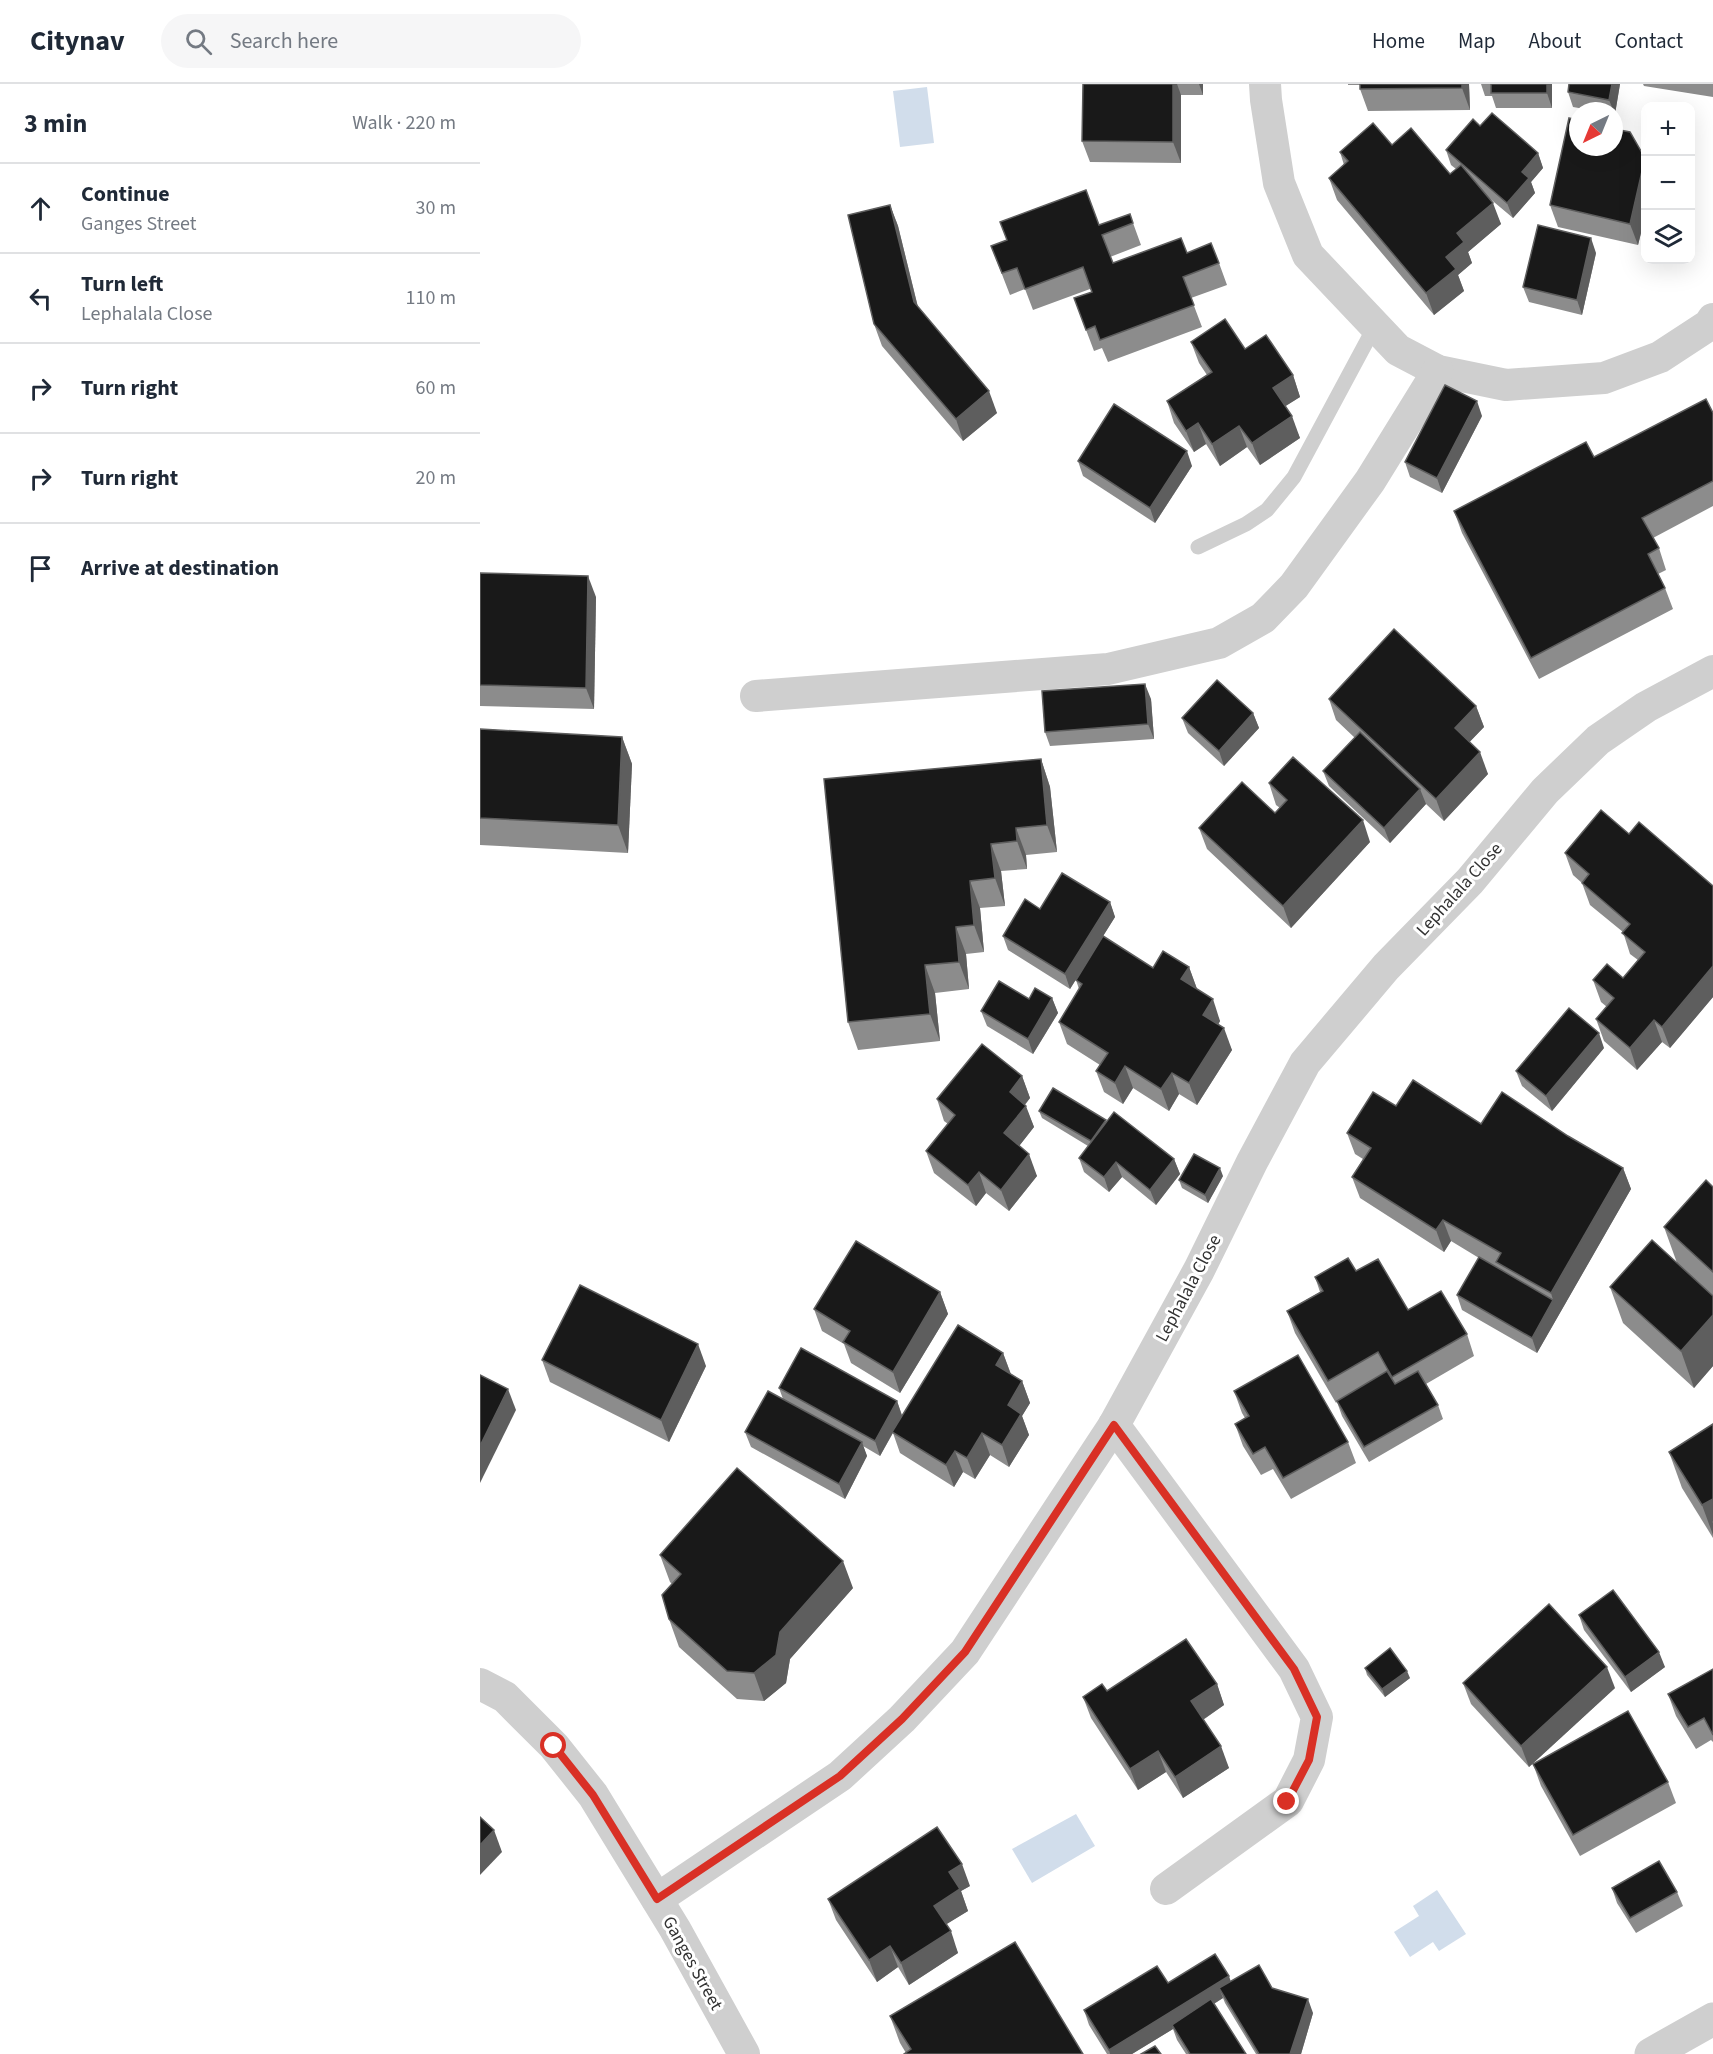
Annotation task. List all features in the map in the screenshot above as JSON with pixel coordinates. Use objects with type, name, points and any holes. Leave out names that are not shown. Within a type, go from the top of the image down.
[{"type":"street","points":[[1265,84],[1278,183],[1308,255],[1398,350],[1438,371],[1506,385],[1604,378],[1660,357],[1709,325],[1713,319]]},
{"type":"street","points":[[756,696],[1108,669],[1219,643],[1263,618],[1294,586],[1370,482],[1438,371]]},
{"type":"street","name":"Lephalala Close","points":[[657,1899],[840,1776],[902,1719],[965,1652],[1114,1425],[1199,1270],[1252,1162],[1305,1063],[1386,967],[1470,881],[1545,791],[1598,740],[1646,707],[1713,671]]},
{"type":"street","points":[[1114,1425],[1294,1669],[1317,1717],[1309,1760],[1287,1802],[1166,1889]]},
{"type":"street","name":"Ganges Street","points":[[480,1684],[505,1697],[554,1746],[593,1795],[657,1899],[744,2054]]},
{"type":"street","points":[[1650,2054],[1713,2019]]},
{"type":"lane","points":[[1198,547],[1246,524],[1267,510],[1294,477],[1375,326]]},
{"type":"water","points":[[927,87],[934,143],[900,147],[893,91]]},
{"type":"water","points":[[1076,1814],[1095,1846],[1032,1883],[1012,1849]]},
{"type":"water","points":[[1437,1890],[1466,1934],[1439,1951],[1433,1942],[1410,1957],[1394,1932],[1419,1916],[1413,1906]]},
{"type":"building","points":[[1083,84],[1173,84],[1173,142],[1082,141]]},
{"type":"building","points":[[1360,84],[1462,84],[1462,88],[1360,89]]},
{"type":"building","points":[[1491,84],[1547,84],[1547,93],[1491,93]]},
{"type":"building","points":[[1569,84],[1612,84],[1609,100],[1568,92]]},
{"type":"building","points":[[1492,113],[1538,153],[1522,172],[1529,178],[1507,203],[1446,150],[1473,119],[1480,126]]},
{"type":"building","points":[[1569,118],[1569,156],[1623,156],[1623,131],[1630,132],[1641,151],[1641,176],[1630,224],[1550,205]]},
{"type":"building","points":[[1373,123],[1392,145],[1411,128],[1450,174],[1461,165],[1493,203],[1457,233],[1464,242],[1446,257],[1456,269],[1426,293],[1329,178],[1348,161],[1340,152]]},
{"type":"building","points":[[1086,190],[1099,225],[1130,214],[1133,223],[1102,235],[1113,263],[1181,238],[1187,253],[1211,243],[1219,263],[1183,277],[1194,305],[1100,340],[1095,326],[1086,330],[1074,298],[1092,292],[1083,267],[1025,289],[1017,268],[1002,273],[991,246],[1007,240],[1000,222]]},
{"type":"building","points":[[890,205],[914,302],[989,391],[956,419],[874,324],[848,215]]},
{"type":"building","points":[[1538,225],[1591,238],[1577,300],[1523,287]]},
{"type":"building","points":[[1225,319],[1245,349],[1266,335],[1293,375],[1273,388],[1292,416],[1252,443],[1239,426],[1212,444],[1198,423],[1186,431],[1167,401],[1212,372],[1191,342]]},
{"type":"building","points":[[1445,385],[1477,401],[1437,478],[1405,462]]},
{"type":"building","points":[[1706,399],[1713,413],[1713,481],[1642,518],[1659,548],[1648,554],[1665,588],[1531,658],[1454,511],[1586,442],[1594,457]]},
{"type":"building","points":[[1114,404],[1187,451],[1150,508],[1078,461]]},
{"type":"building","points":[[480,573],[588,576],[586,688],[480,685]]},
{"type":"building","points":[[1394,629],[1476,706],[1455,728],[1480,752],[1436,799],[1329,699]]},
{"type":"building","points":[[1217,680],[1253,713],[1219,751],[1182,718]]},
{"type":"building","points":[[1145,684],[1148,724],[1045,732],[1042,691]]},
{"type":"building","points":[[480,729],[622,737],[618,825],[480,818]]},
{"type":"building","points":[[1360,732],[1420,789],[1384,828],[1323,771]]},
{"type":"building","points":[[1293,757],[1363,820],[1283,906],[1199,828],[1242,782],[1275,813],[1287,800],[1269,783]]},
{"type":"building","points":[[1041,759],[1047,825],[1016,828],[1017,841],[991,844],[995,878],[970,881],[974,925],[956,927],[959,962],[925,965],[930,1014],[848,1022],[824,779]]},
{"type":"building","points":[[1601,810],[1629,834],[1639,822],[1713,886],[1713,966],[1662,1027],[1654,1020],[1630,1048],[1596,1019],[1614,998],[1593,980],[1607,964],[1623,978],[1645,952],[1622,933],[1630,924],[1582,883],[1589,874],[1565,853]]},
{"type":"building","points":[[1062,873],[1110,902],[1065,974],[1003,936],[1025,899],[1040,909]]},
{"type":"building","points":[[1103,936],[1153,968],[1163,951],[1189,967],[1181,979],[1213,999],[1203,1015],[1224,1028],[1189,1083],[1172,1073],[1161,1089],[1125,1066],[1115,1083],[1096,1071],[1108,1053],[1059,1022],[1082,984],[1076,980]]},
{"type":"building","points":[[999,981],[1029,999],[1035,988],[1052,998],[1028,1039],[981,1011]]},
{"type":"building","points":[[1569,1008],[1599,1033],[1546,1096],[1516,1071]]},
{"type":"building","points":[[982,1044],[1022,1076],[1010,1092],[1026,1106],[1004,1133],[1029,1154],[1001,1190],[979,1172],[968,1185],[926,1151],[955,1115],[937,1099]]},
{"type":"building","points":[[1413,1080],[1481,1124],[1502,1092],[1568,1136],[1623,1168],[1551,1293],[1496,1262],[1501,1253],[1443,1220],[1436,1230],[1352,1177],[1371,1148],[1347,1133],[1373,1092],[1396,1106]]},
{"type":"building","points":[[1053,1088],[1106,1120],[1091,1141],[1039,1111]]},
{"type":"building","points":[[1114,1112],[1174,1159],[1150,1190],[1116,1162],[1104,1177],[1079,1158]]},
{"type":"building","points":[[1194,1154],[1220,1168],[1205,1195],[1179,1180]]},
{"type":"building","points":[[1706,1180],[1713,1187],[1713,1272],[1664,1227]]},
{"type":"building","points":[[1652,1240],[1713,1296],[1713,1315],[1681,1351],[1610,1287]]},
{"type":"building","points":[[856,1241],[940,1292],[893,1372],[843,1342],[850,1331],[814,1309]]},
{"type":"building","points":[[1479,1257],[1553,1300],[1532,1338],[1457,1295]]},
{"type":"building","points":[[1348,1258],[1356,1271],[1378,1259],[1408,1310],[1441,1291],[1467,1334],[1392,1377],[1378,1352],[1328,1381],[1287,1311],[1323,1291],[1315,1277]]},
{"type":"building","points":[[580,1285],[698,1344],[661,1420],[542,1360]]},
{"type":"building","points":[[958,1325],[1003,1353],[996,1365],[1022,1381],[1008,1405],[1021,1414],[1002,1445],[982,1433],[967,1458],[955,1451],[946,1465],[892,1432]]},
{"type":"building","points":[[801,1348],[897,1401],[875,1441],[779,1388]]},
{"type":"building","points":[[1298,1355],[1348,1442],[1283,1478],[1265,1447],[1253,1454],[1235,1424],[1249,1416],[1234,1391]]},
{"type":"building","points":[[1387,1371],[1395,1384],[1418,1371],[1438,1405],[1364,1447],[1337,1401]]},
{"type":"building","points":[[480,1375],[508,1389],[480,1446]]},
{"type":"building","points":[[768,1391],[862,1442],[839,1484],[745,1432]]},
{"type":"building","points":[[1713,1424],[1713,1499],[1702,1505],[1669,1452]]},
{"type":"building","points":[[737,1468],[843,1561],[780,1632],[776,1655],[754,1673],[727,1671],[669,1619],[662,1595],[681,1574],[660,1555]]},
{"type":"building","points":[[1613,1590],[1659,1652],[1625,1677],[1579,1615]]},
{"type":"building","points":[[1549,1604],[1607,1667],[1521,1746],[1463,1683]]},
{"type":"building","points":[[1186,1639],[1217,1684],[1191,1701],[1221,1746],[1175,1777],[1158,1751],[1130,1769],[1083,1697],[1102,1684],[1107,1691]]},
{"type":"building","points":[[1390,1648],[1407,1671],[1382,1689],[1365,1668]]},
{"type":"building","points":[[1713,1669],[1713,1735],[1704,1718],[1688,1727],[1668,1694]]},
{"type":"building","points":[[1628,1711],[1668,1782],[1573,1835],[1533,1764]]},
{"type":"building","points":[[480,1817],[494,1830],[480,1845]]},
{"type":"building","points":[[937,1827],[962,1864],[949,1872],[960,1889],[934,1906],[951,1931],[901,1963],[890,1946],[869,1960],[828,1899]]},
{"type":"building","points":[[1659,1861],[1677,1892],[1630,1918],[1612,1888]]},
{"type":"building","points":[[1015,1942],[1083,2054],[904,2054],[911,2049],[890,2016]]},
{"type":"building","points":[[1215,1954],[1229,1976],[1109,2050],[1084,2010],[1157,1966],[1168,1983]]},
{"type":"building","points":[[1259,1965],[1272,1988],[1308,1999],[1290,2054],[1259,2054],[1219,1988]]},
{"type":"building","points":[[1211,1999],[1246,2054],[1190,2054],[1172,2025]]},
{"type":"building","points":[[1155,2046],[1161,2054],[1141,2054]]},
{"type":"route","points":[[554,1746],[593,1795],[657,1899],[840,1776],[902,1719],[965,1652],[1114,1425],[1294,1669],[1317,1717],[1309,1760],[1287,1802]]}]
